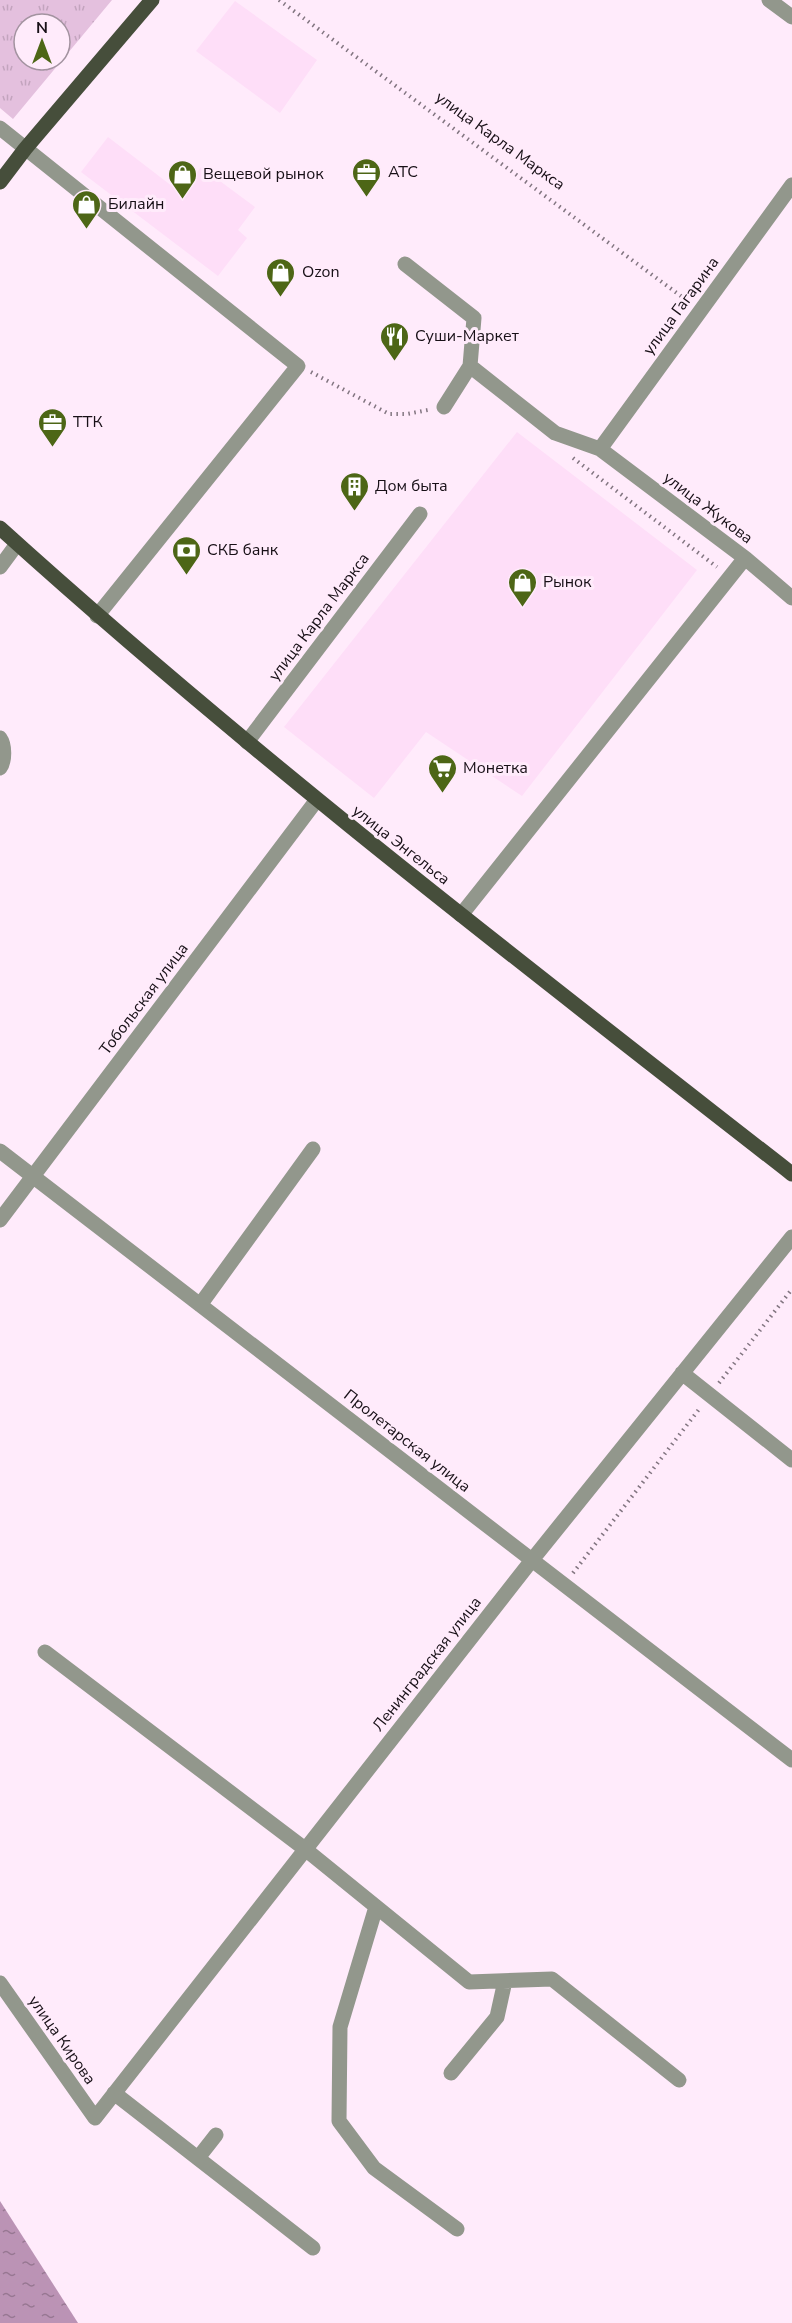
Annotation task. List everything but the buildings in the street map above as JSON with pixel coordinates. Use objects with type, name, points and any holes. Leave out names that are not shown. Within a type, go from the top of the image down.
[{"type":"main road","points":[[0,182],[25,148],[152,0]]},
{"type":"main road","name":"улица Энгельса","points":[[0,528],[97,616],[316,801],[792,1174]]},
{"type":"street","points":[[769,0],[792,17]]},
{"type":"street","points":[[0,128],[298,366],[97,616]]},
{"type":"street","name":"улица Гагарина","points":[[600,450],[792,185]]},
{"type":"street","points":[[405,264],[474,318],[470,366],[444,407]]},
{"type":"street","name":"улица Жукова","points":[[470,366],[555,433],[600,450],[745,558],[792,598]]},
{"type":"street","name":"улица Карла Маркса","points":[[247,742],[420,514]]},
{"type":"street","points":[[0,567],[17,544]]},
{"type":"street","points":[[461,915],[745,558]]},
{"type":"street","points":[[0,738],[3,743],[3,764],[0,768]]},
{"type":"street","name":"Тобольская улица","points":[[0,1220],[316,801]]},
{"type":"street","points":[[200,1305],[312,1149]]},
{"type":"street","name":"Пролетарская улица","points":[[0,1151],[792,1760]]},
{"type":"street","name":"Ленинградская улица","points":[[95,2118],[532,1560],[792,1236]]},
{"type":"street","points":[[682,1374],[792,1460]]},
{"type":"street","points":[[45,1652],[305,1849],[469,1982],[552,1979],[679,2080]]},
{"type":"street","points":[[376,1907],[340,2027],[339,2121],[374,2168],[457,2229]]},
{"type":"street","points":[[451,2073],[497,2017],[505,1981]]},
{"type":"street","name":"улица Кирова","points":[[0,1983],[95,2118]]},
{"type":"street","points":[[114,2094],[313,2248]]},
{"type":"street","points":[[198,2158],[216,2135]]},
{"type":"path","name":"улица Карла Маркса","points":[[279,0],[700,310]]},
{"type":"path","points":[[298,366],[389,414],[407,414],[444,407]]},
{"type":"path","points":[[569,455],[730,577]]},
{"type":"path","points":[[570,1576],[792,1289]]},
{"type":"shaded area","points":[[235,1],[317,60],[280,113],[196,51]]},
{"type":"shaded area","name":"Вещевой рынок","points":[[108,137],[181,193],[201,167],[255,207],[238,230],[247,238],[218,276],[81,172]]},
{"type":"shaded area","name":"Рынок","points":[[517,432],[697,570],[522,796],[426,732],[374,798],[284,727]]},
{"type":"green space","points":[[0,0],[112,0],[72,48],[72,12],[12,12],[12,72],[52,72],[13,119],[0,108]]},
{"type":"water","points":[[0,2201],[78,2323],[0,2323]]},
{"type":"place","name":"АТС","points":[[367,198]]},
{"type":"place","name":"Вещевой рынок","points":[[182,200]]},
{"type":"place","name":"Билайн","points":[[87,230]]},
{"type":"place","name":"Ozon","points":[[281,298]]},
{"type":"place","name":"Суши-Маркет","points":[[394,362]]},
{"type":"place","name":"ТТК","points":[[52,448]]},
{"type":"place","name":"Дом быта","points":[[354,512]]},
{"type":"place","name":"СКБ банк","points":[[186,576]]},
{"type":"place","name":"Рынок","points":[[522,608]]},
{"type":"place","name":"Монетка","points":[[442,794]]}]
